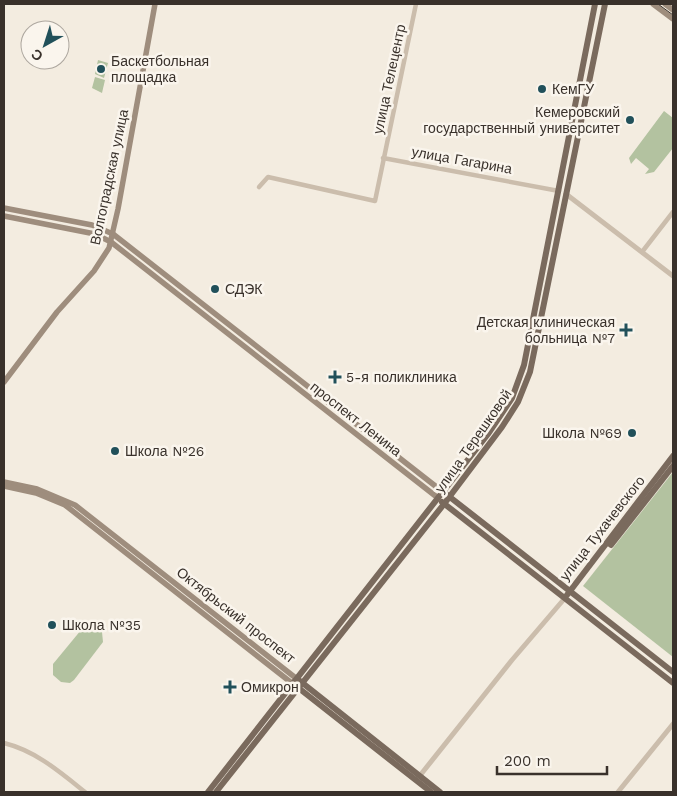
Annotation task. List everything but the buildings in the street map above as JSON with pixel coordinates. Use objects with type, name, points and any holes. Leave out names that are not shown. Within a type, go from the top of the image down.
[{"type":"main road","name":"Волгоградская улица","points":[[4,382],[57,312],[104,258],[111,242],[155,4]]},
{"type":"main road","name":"улица Терешковой","points":[[216,792],[504,412],[519,382],[559,191],[595,4]]},
{"type":"main road","name":"улица Терешковой","points":[[208,792],[444,504],[506,421],[525,386],[533,358],[604,4]]},
{"type":"main road","points":[[653,4],[673,19]]},
{"type":"main road","points":[[665,4],[673,10]]},
{"type":"main road","name":"улица Гагарина","points":[[559,191],[566,194]]},
{"type":"main road","name":"проспект Ленина","points":[[4,208],[92,225],[113,234],[673,672]]},
{"type":"main road","name":"проспект Ленина","points":[[4,216],[95,234],[111,242],[673,683]]},
{"type":"main road","points":[[321,407],[334,412],[339,410]]},
{"type":"main road","name":"улица Тухачевского","points":[[571,593],[673,456]]},
{"type":"main road","name":"улица Тухачевского","points":[[565,598],[673,466]]},
{"type":"main road","name":"Октябрьский проспект","points":[[4,482],[37,489],[74,505],[418,779],[431,792]]},
{"type":"main road","name":"Октябрьский проспект","points":[[4,486],[36,493],[65,505],[298,683]]},
{"type":"main road","name":"Октябрьский проспект","points":[[418,779],[440,792]]},
{"type":"street","name":"улица Телецентр","points":[[383,158],[416,4]]},
{"type":"street","points":[[259,187],[268,177],[375,200],[383,158]]},
{"type":"street","name":"улица Гагарина","points":[[383,158],[559,191]]},
{"type":"street","name":"улица Гагарина","points":[[566,194],[673,276]]},
{"type":"street","points":[[642,252],[673,212]]},
{"type":"street","points":[[418,779],[517,654],[565,598]]},
{"type":"street","points":[[618,792],[673,724]]},
{"type":"street","points":[[4,743],[24,749],[47,762],[85,792]]},
{"type":"green space","name":"Баскетбольная площадка","points":[[98,60],[108,63],[104,78],[95,74]]},
{"type":"green space","points":[[95,77],[105,80],[102,93],[92,88]]},
{"type":"green space","points":[[664,111],[673,118],[673,148],[654,172],[645,174],[649,169],[636,158],[631,164],[629,158]]},
{"type":"green space","points":[[673,472],[673,657],[583,586]]},
{"type":"green space","points":[[86,624],[93,625],[102,632],[103,642],[74,680],[70,683],[61,682],[53,675],[53,664]]},
{"type":"tram line","points":[[658,4],[673,15]]},
{"type":"place","name":"Баскетбольная площадка","points":[[101,69]]},
{"type":"place","name":"КемГУ","points":[[542,89]]},
{"type":"place","name":"Кемеровский государственный университет","points":[[630,120]]},
{"type":"place","name":"СДЭК","points":[[215,289]]},
{"type":"place","name":"Детская клиническая больница №7","points":[[626,330]]},
{"type":"place","name":"5-я поликлиника","points":[[335,377]]},
{"type":"place","name":"Школа №69","points":[[632,433]]},
{"type":"place","name":"Школа №26","points":[[115,451]]},
{"type":"place","name":"Школа №35","points":[[52,625]]},
{"type":"place","name":"Омикрон","points":[[230,687]]}]
